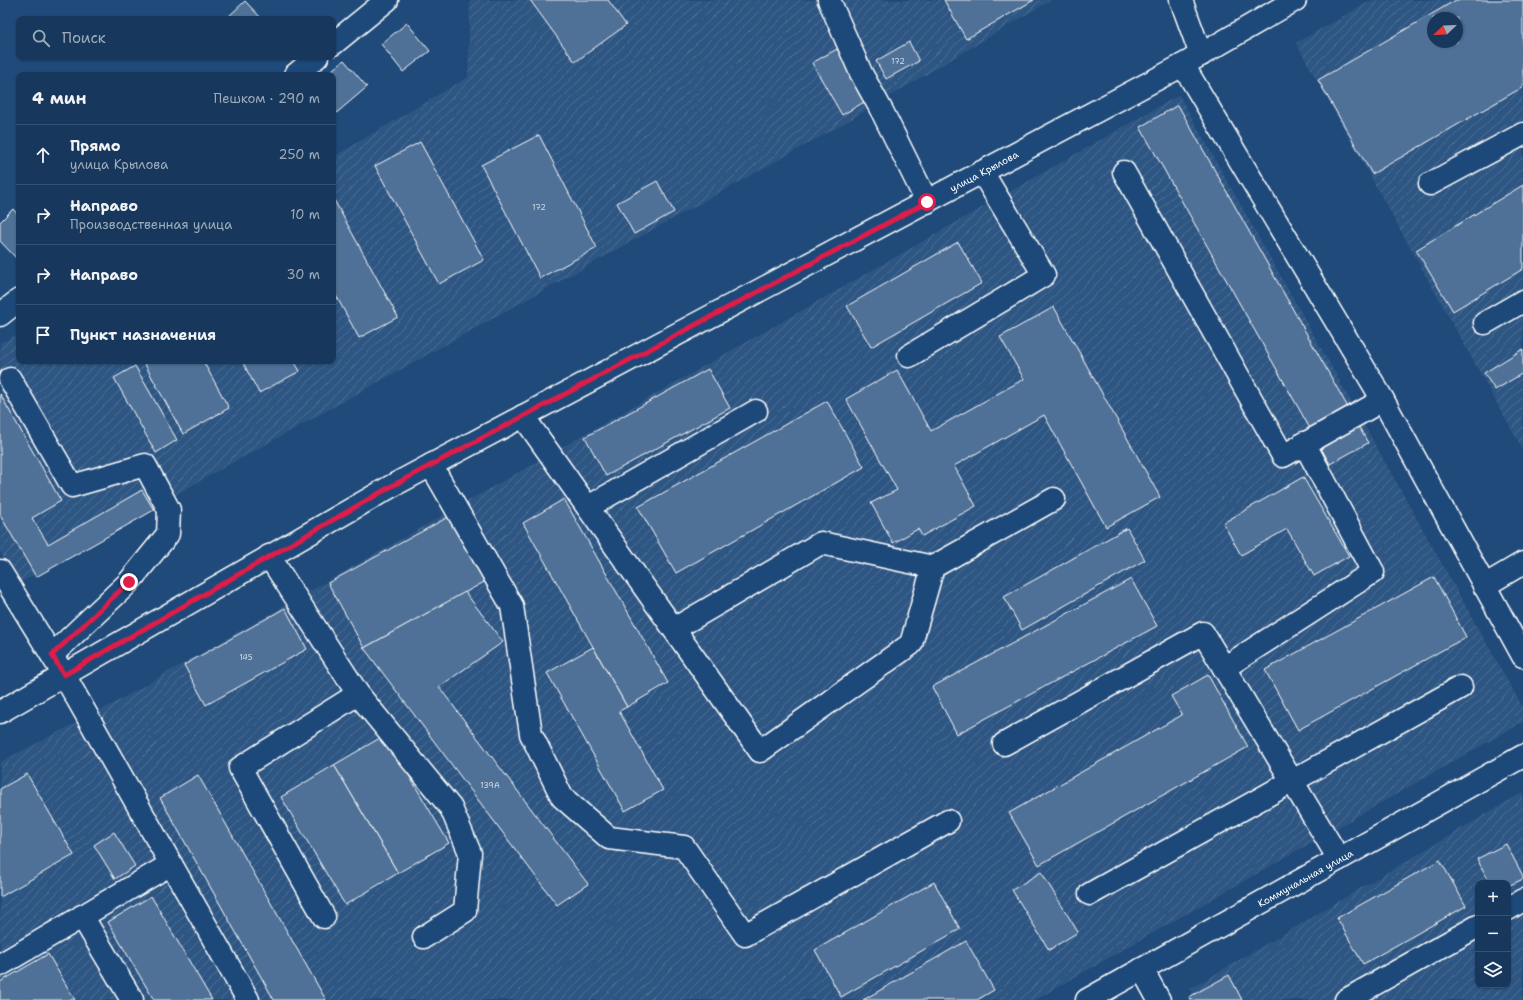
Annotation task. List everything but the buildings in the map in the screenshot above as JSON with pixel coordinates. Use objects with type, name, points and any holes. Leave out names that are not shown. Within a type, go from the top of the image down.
[{"type":"street","points":[[336,42],[387,0]]},
{"type":"street","points":[[828,0],[862,73],[882,110],[927,202]]},
{"type":"street","points":[[1181,0],[1192,60],[1383,400],[1523,656]]},
{"type":"street","name":"улица Крылова","points":[[0,712],[390,487],[1192,60],[1295,0]]},
{"type":"street","points":[[299,72],[313,60]]},
{"type":"street","points":[[1430,184],[1523,134]]},
{"type":"street","points":[[909,356],[1044,275],[982,172]]},
{"type":"street","points":[[1124,172],[1283,456],[1383,400]]},
{"type":"street","points":[[1485,323],[1523,301]]},
{"type":"street","points":[[0,315],[16,302]]},
{"type":"street","points":[[10,379],[72,486],[145,465],[169,510],[168,534],[134,576],[52,655]]},
{"type":"street","points":[[588,507],[756,411]]},
{"type":"street","points":[[523,416],[760,751],[912,644],[933,567]]},
{"type":"street","points":[[1224,668],[1372,572],[1304,443]]},
{"type":"street","points":[[431,465],[512,606],[531,734],[562,797],[610,838],[684,847],[745,935],[948,821]]},
{"type":"street","points":[[674,629],[821,542],[933,567],[1054,499]]},
{"type":"street","points":[[269,556],[358,694],[451,808],[470,853],[465,911],[424,937]]},
{"type":"street","points":[[1484,586],[1523,563]]},
{"type":"street","points":[[0,571],[64,675],[248,1000]]},
{"type":"street","points":[[1004,744],[1203,633],[1339,859]]},
{"type":"street","points":[[1090,894],[1461,687]]},
{"type":"street","points":[[324,917],[240,768],[358,694]]},
{"type":"street","name":"Коммунальная улица","points":[[1087,1000],[1523,756]]},
{"type":"street","points":[[0,965],[171,864]]},
{"type":"street","points":[[1511,907],[1523,900]]},
{"type":"street","points":[[82,916],[132,1000]]},
{"type":"street","points":[[1346,1000],[1475,928]]},
{"type":"street","points":[[1142,969],[1159,1000]]},
{"type":"shaded area","points":[[470,0],[1051,0],[838,127],[207,477],[18,584],[0,552],[0,343],[16,335],[16,364],[336,364],[336,155],[468,77]]},
{"type":"shaded area","points":[[1372,0],[1523,0],[1523,450],[1296,43]]},
{"type":"shaded area","points":[[1179,95],[1523,708],[1523,722],[1035,1000],[0,1000],[0,762],[107,707]]},
{"type":"shaded area","points":[[1523,792],[1523,1000],[1196,1000],[1190,989]]},
{"type":"route","points":[[129,582],[52,655],[64,675],[390,487],[927,202]]}]
